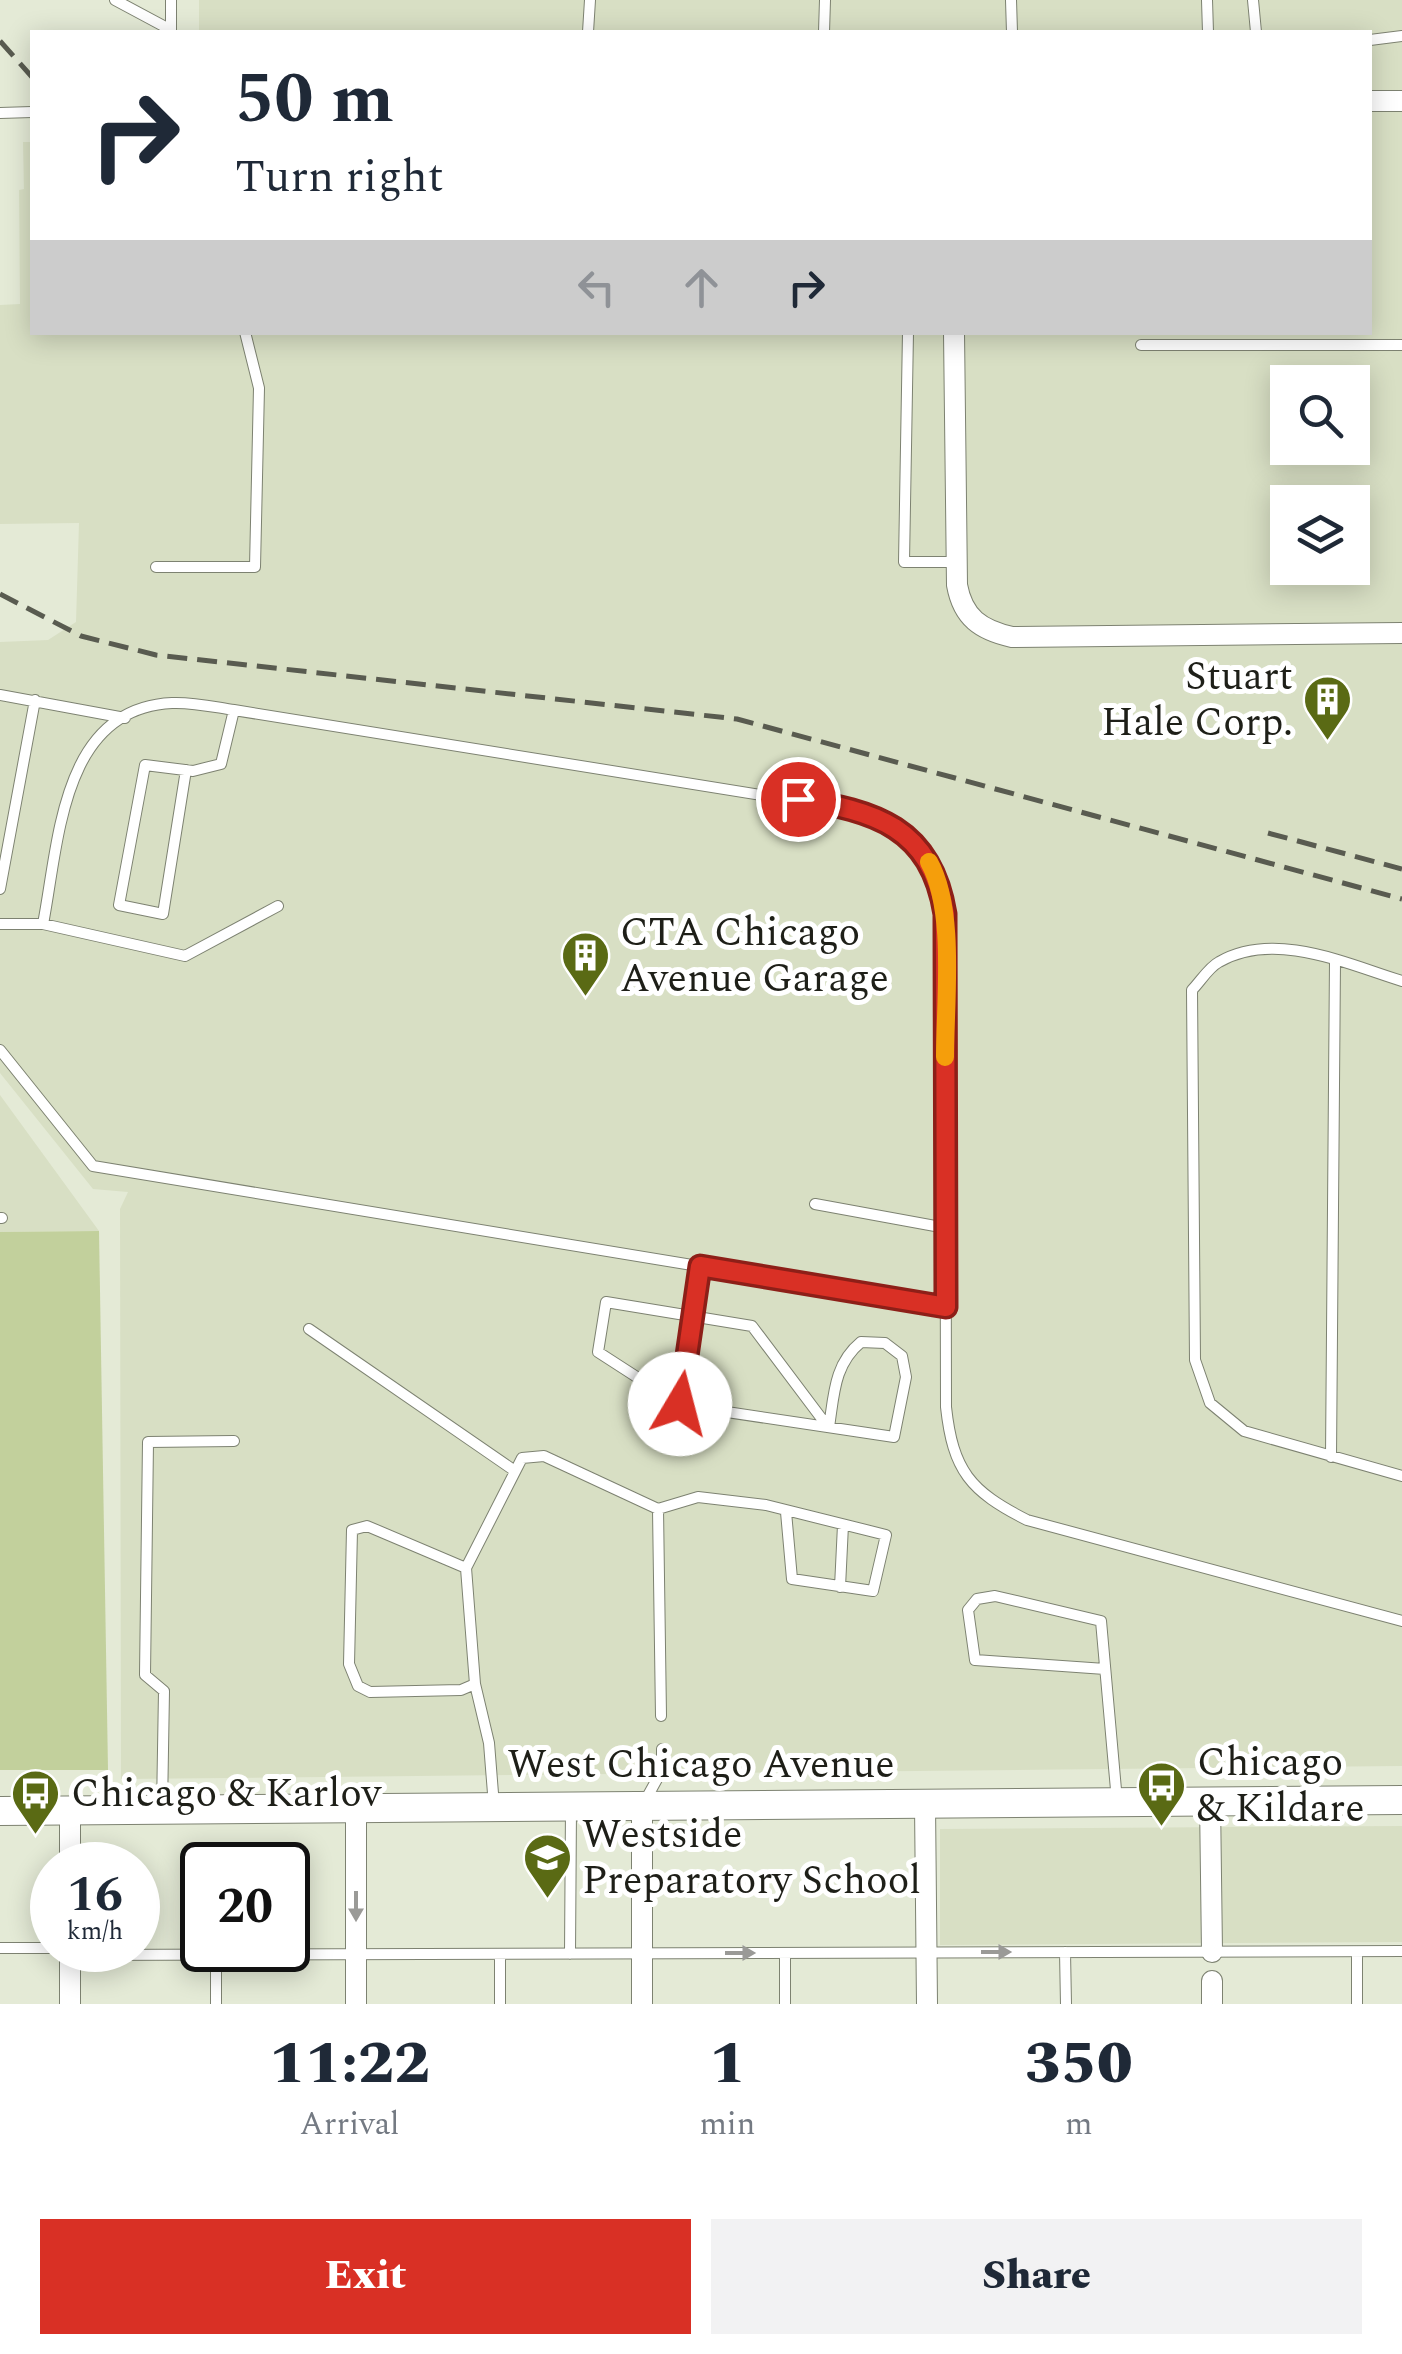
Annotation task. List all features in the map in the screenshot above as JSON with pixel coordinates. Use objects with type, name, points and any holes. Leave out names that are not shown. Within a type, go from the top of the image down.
[{"type":"main road","name":"West Chicago Avenue","points":[[0,1811],[1402,1800]]},
{"type":"street","points":[[1372,101],[1402,101]]},
{"type":"street","points":[[954,335],[956,562],[960,604],[970,619],[991,632],[1012,637],[1402,633]]},
{"type":"street","points":[[1210,1801],[1212,1952]]},
{"type":"street","points":[[925,1804],[927,2004]]},
{"type":"street","points":[[642,1806],[642,2004]]},
{"type":"street","points":[[356,1808],[356,2004]]},
{"type":"street","points":[[70,1810],[70,1842]]},
{"type":"street","points":[[66,1972],[70,2004]]},
{"type":"street","points":[[1212,1981],[1212,2004]]},
{"type":"lane","points":[[115,0],[168,30]]},
{"type":"lane","points":[[170,30],[171,0]]},
{"type":"lane","points":[[588,30],[590,0]]},
{"type":"lane","points":[[824,30],[825,0]]},
{"type":"lane","points":[[1011,0],[1012,30]]},
{"type":"lane","points":[[1207,0],[1208,30]]},
{"type":"lane","points":[[1253,0],[1256,30]]},
{"type":"lane","points":[[1372,40],[1402,36]]},
{"type":"lane","points":[[0,113],[30,112]]},
{"type":"lane","points":[[156,568],[255,567],[259,388],[246,335]]},
{"type":"lane","points":[[908,335],[904,562],[956,562]]},
{"type":"lane","points":[[1141,345],[1402,344]]},
{"type":"lane","points":[[0,694],[125,718]]},
{"type":"lane","points":[[0,889],[34,700]]},
{"type":"lane","points":[[43,924],[71,780],[86,751],[125,718],[148,707],[170,703],[835,804],[866,812],[914,842],[931,865],[945,914],[949,1437],[970,1483],[996,1504],[1026,1520],[1402,1621]]},
{"type":"lane","points":[[186,770],[163,914],[119,905],[145,765],[186,770],[221,764],[234,710]]},
{"type":"lane","points":[[0,924],[43,924],[186,956],[278,906]]},
{"type":"lane","points":[[1402,981],[1270,946],[1218,962],[1192,990],[1195,1360],[1210,1403],[1244,1431],[1402,1476]]},
{"type":"lane","points":[[1330,1457],[1334,960]]},
{"type":"lane","points":[[0,1050],[93,1166],[946,1307]]},
{"type":"lane","points":[[815,1204],[946,1228]]},
{"type":"lane","points":[[680,1404],[700,1266]]},
{"type":"lane","points":[[606,1302],[752,1326],[829,1427],[837,1376],[846,1354],[861,1342],[885,1343],[902,1356],[906,1377],[894,1438],[680,1404],[598,1352],[606,1302]]},
{"type":"lane","points":[[309,1329],[515,1471]]},
{"type":"lane","points":[[162,1810],[164,1692],[145,1675],[148,1442],[234,1442]]},
{"type":"lane","points":[[494,1807],[489,1743],[475,1684],[466,1568],[522,1458],[544,1456],[658,1509],[698,1496],[766,1505],[886,1535],[873,1592],[792,1579],[786,1512]]},
{"type":"lane","points":[[658,1509],[661,1716]]},
{"type":"lane","points":[[840,1587],[843,1525]]},
{"type":"lane","points":[[466,1568],[367,1526],[352,1530],[349,1664],[358,1686],[370,1692],[462,1690],[475,1684]]},
{"type":"lane","points":[[1105,1668],[975,1660],[968,1610],[977,1600],[995,1596],[1100,1621],[1105,1668],[1117,1802]]},
{"type":"lane","points":[[642,1806],[662,1770],[662,1749]]},
{"type":"lane","points":[[570,1806],[570,1954]]},
{"type":"lane","points":[[0,1948],[30,1949]]},
{"type":"lane","points":[[310,1954],[1402,1951]]},
{"type":"lane","points":[[1065,1952],[1066,2004]]},
{"type":"lane","points":[[1357,1952],[1357,2004]]},
{"type":"lane","points":[[784,1953],[784,2004]]},
{"type":"lane","points":[[500,1954],[500,2004]]},
{"type":"lane","points":[[216,1972],[216,2004]]},
{"type":"shaded area","points":[[199,0],[1402,0],[1402,1766],[121,1779],[120,1209],[128,1192],[93,1189],[0,1073],[0,642],[48,640],[76,622],[79,523],[0,524],[0,305],[20,304],[19,190],[24,189],[23,142],[30,142],[30,335],[1372,335],[1372,30],[199,30]]},
{"type":"shaded area","points":[[0,1095],[99,1231],[0,1232]]},
{"type":"shaded area","points":[[1402,1826],[1402,1942],[940,1945],[940,1829]]},
{"type":"green space","points":[[99,1231],[108,1770],[0,1770],[0,1232]]},
{"type":"railway","points":[[0,41],[30,75]]},
{"type":"railway","points":[[0,594],[81,636],[156,655],[737,719],[1402,899]]},
{"type":"railway","points":[[1268,833],[1402,869]]},
{"type":"slow traffic","points":[[929,862],[940,887],[945,914],[945,1057]]},
{"type":"place","name":"Stuart Hale Corp.","points":[[1328,742]]},
{"type":"place","name":"CTA Chicago Avenue Garage","points":[[585,998]]},
{"type":"place","name":"Chicago & Kildare","points":[[1162,1828]]},
{"type":"place","name":"Chicago & Karlov","points":[[36,1836]]},
{"type":"place","name":"Westside Preparatory School","points":[[547,1900]]},
{"type":"route","points":[[680,1404],[700,1266],[946,1307],[945,914],[940,887],[931,865],[914,842],[891,825],[866,812],[798,799]]}]
